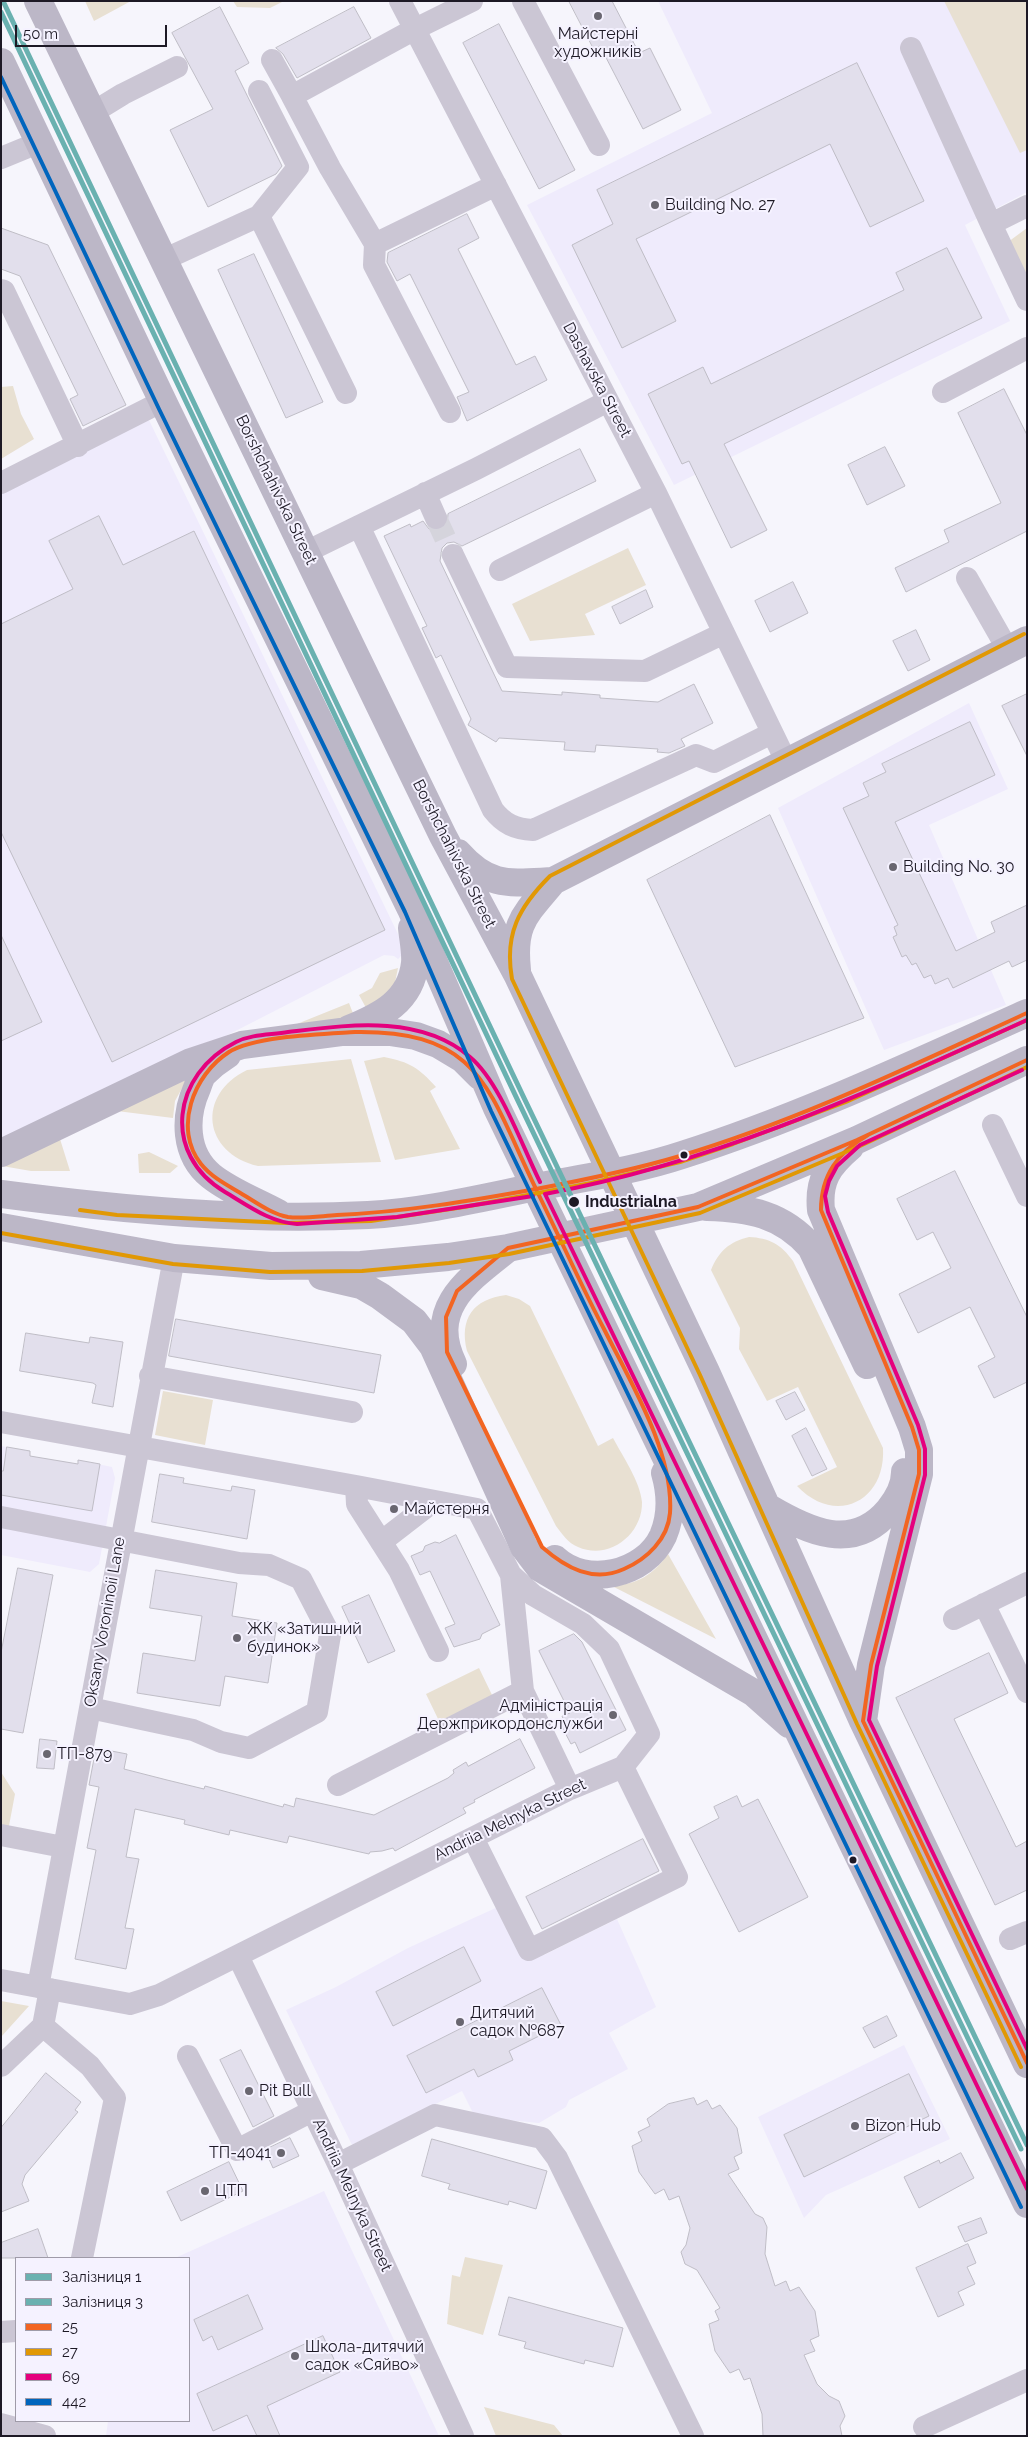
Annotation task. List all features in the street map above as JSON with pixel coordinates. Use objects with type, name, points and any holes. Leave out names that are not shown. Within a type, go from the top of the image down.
[{"type":"main road","name":"Borshchahivska Street","points":[[38,1],[443,836],[518,976],[679,1313],[769,1508],[863,1720],[1027,2064]]},
{"type":"main road","points":[[1,62],[163,401],[411,909],[497,1108],[1027,2204]]},
{"type":"main road","points":[[518,976],[515,946],[521,919],[553,881],[1017,645]]},
{"type":"main road","points":[[443,836],[472,870],[503,883],[553,881]]},
{"type":"main road","points":[[341,1032],[376,1018],[403,997],[415,963],[411,909]]},
{"type":"main road","points":[[1,1194],[117,1209],[286,1217],[371,1215],[463,1201],[590,1177],[679,1156],[843,1096],[1027,1013]]},
{"type":"main road","points":[[1,1153],[191,1062],[242,1045],[341,1032],[390,1032],[416,1036],[438,1044],[463,1059],[485,1082]]},
{"type":"main road","points":[[242,1045],[202,1075],[191,1100],[188,1122],[189,1138],[194,1154],[210,1175],[226,1186],[286,1217]]},
{"type":"main road","points":[[1,1227],[174,1258],[272,1266],[361,1265],[448,1258],[508,1248],[698,1207],[857,1140],[1027,1060]]},
{"type":"main road","points":[[857,1140],[832,1162],[823,1179],[820,1196],[821,1210],[912,1427],[919,1450],[920,1474],[871,1665],[863,1720]]},
{"type":"main road","points":[[698,1207],[739,1208],[759,1212],[800,1234],[812,1247],[898,1433],[906,1455],[905,1479],[896,1501],[881,1519],[861,1531],[833,1535],[812,1531],[769,1508]]},
{"type":"main road","points":[[508,1248],[458,1291],[446,1317],[447,1352],[542,1547],[560,1564],[582,1573],[605,1575],[613,1573],[628,1569],[648,1556],[663,1537],[670,1514],[670,1490],[656,1437]]},
{"type":"main road","points":[[272,1266],[361,1285],[414,1321],[433,1346],[524,1547],[540,1568],[754,1693],[798,1732]]},
{"type":"street","name":"Dashavska Street","points":[[400,1],[656,493],[787,763]]},
{"type":"street","points":[[292,96],[414,29],[472,1]]},
{"type":"street","points":[[523,1],[599,145]]},
{"type":"street","points":[[911,48],[1027,300]]},
{"type":"street","points":[[272,60],[330,168],[375,244],[374,265],[450,412]]},
{"type":"street","points":[[92,113],[123,94],[177,67]]},
{"type":"street","points":[[162,260],[259,216],[298,167],[258,91]]},
{"type":"street","points":[[1,158],[40,142]]},
{"type":"street","points":[[375,244],[496,185]]},
{"type":"street","points":[[991,224],[1027,206]]},
{"type":"street","points":[[259,216],[346,393]]},
{"type":"street","points":[[1,290],[4,291],[78,446]]},
{"type":"street","points":[[943,392],[1027,348]]},
{"type":"street","points":[[1,483],[78,446],[163,401]]},
{"type":"street","points":[[306,552],[608,401]]},
{"type":"street","points":[[424,493],[436,518]]},
{"type":"street","points":[[500,570],[656,493]]},
{"type":"street","points":[[359,526],[493,810],[500,819],[510,826],[533,830],[696,755],[714,762],[772,733]]},
{"type":"street","points":[[453,555],[507,667],[645,671],[724,633]]},
{"type":"street","points":[[967,578],[1017,645]]},
{"type":"street","points":[[993,1125],[1025,1188]]},
{"type":"street","name":"Oksany Voroninoii Lane","points":[[42,2026],[44,1988],[63,1847],[150,1376],[174,1258]]},
{"type":"street","points":[[150,1376],[352,1412]]},
{"type":"street","points":[[1,1422],[477,1509],[511,1575],[533,1595],[583,1624],[609,1648],[649,1734],[623,1767],[677,1877],[529,1950],[474,1838]]},
{"type":"street","points":[[356,1486],[357,1504],[400,1570],[438,1651]]},
{"type":"street","points":[[382,1542],[434,1501]]},
{"type":"street","points":[[1,1517],[239,1563],[269,1565],[300,1579],[330,1635],[317,1712],[249,1748],[220,1742],[193,1730],[90,1708]]},
{"type":"street","points":[[511,1575],[523,1691],[570,1789]]},
{"type":"street","points":[[954,1619],[1027,1583]]},
{"type":"street","points":[[984,1604],[1027,1692]]},
{"type":"street","points":[[338,1785],[523,1691]]},
{"type":"street","name":"Andriia Melnyka Street","points":[[1,1980],[130,2004],[159,1995],[570,1789],[623,1767]]},
{"type":"street","points":[[1,1835],[63,1847]]},
{"type":"street","name":"Andriia Melnyka Street","points":[[238,1956],[338,2164],[463,2436]]},
{"type":"street","points":[[1,2066],[42,2026],[90,2066],[115,2098],[82,2257]]},
{"type":"street","points":[[188,2056],[237,2150],[312,2111]]},
{"type":"street","points":[[338,2164],[434,2115],[542,2138],[557,2158],[692,2436]]},
{"type":"street","points":[[1,2332],[15,2331]]},
{"type":"street","points":[[924,2427],[1027,2380]]},
{"type":"street","points":[[1,2424],[45,2436]]},
{"type":"shaded area","points":[[85,1],[131,1],[94,21]]},
{"type":"shaded area","points":[[233,1],[284,1],[270,8],[237,7]]},
{"type":"shaded area","points":[[658,1],[1027,1],[1027,192],[965,225],[1010,321],[674,485],[527,205],[712,113]]},
{"type":"shaded area","points":[[944,1],[1027,1],[1027,150],[1020,153]]},
{"type":"shaded area","points":[[1027,228],[1027,281],[1008,242]]},
{"type":"shaded area","points":[[13,386],[21,414],[34,439],[1,459],[1,387]]},
{"type":"shaded area","points":[[147,416],[398,934],[401,944],[401,956],[398,959],[394,956],[384,955],[126,1087],[1,1141],[1,491]]},
{"type":"shaded area","points":[[628,548],[646,585],[585,614],[595,635],[530,641],[512,604]]},
{"type":"shaded area","points":[[969,703],[1008,789],[929,825],[1006,1005],[884,1050],[778,808]]},
{"type":"shaded area","points":[[398,968],[394,987],[370,1015],[359,995],[372,988],[380,973]]},
{"type":"shaded area","points":[[349,1003],[356,1021],[277,1032]]},
{"type":"shaded area","points":[[384,1057],[401,1061],[413,1067],[436,1087],[430,1091],[460,1149],[395,1160],[364,1061]]},
{"type":"shaded area","points":[[351,1059],[381,1162],[258,1166],[240,1159],[226,1149],[217,1137],[213,1122],[214,1108],[219,1094],[231,1081],[247,1070]]},
{"type":"shaded area","points":[[187,1079],[175,1101],[173,1118],[117,1111]]},
{"type":"shaded area","points":[[60,1139],[70,1171],[31,1171],[2,1166]]},
{"type":"shaded area","points":[[149,1152],[178,1166],[170,1173],[139,1173],[138,1154]]},
{"type":"shaded area","points":[[749,1237],[774,1243],[784,1250],[793,1261],[883,1448],[882,1467],[876,1482],[867,1494],[855,1502],[842,1506],[827,1505],[812,1498],[797,1486],[837,1467],[798,1387],[767,1401],[739,1349],[740,1328],[711,1270],[726,1248]]},
{"type":"shaded area","points":[[506,1295],[519,1299],[530,1306],[598,1446],[613,1438],[635,1478],[641,1494],[641,1514],[637,1525],[630,1534],[622,1542],[612,1547],[590,1550],[578,1547],[568,1541],[556,1526],[467,1351],[465,1329],[471,1312],[485,1301]]},
{"type":"shaded area","points":[[163,1391],[213,1400],[205,1445],[155,1435]]},
{"type":"shaded area","points":[[1,1446],[30,1451],[30,1456],[78,1464],[78,1460],[112,1467],[115,1478],[99,1564],[90,1572],[1,1555]]},
{"type":"shaded area","points":[[668,1554],[716,1639],[612,1586],[637,1581],[651,1573]]},
{"type":"shaded area","points":[[479,1668],[493,1697],[440,1723],[426,1694]]},
{"type":"shaded area","points":[[1,1772],[15,1794],[8,1831],[1,1829]]},
{"type":"shaded area","name":"Дитячий садок №687","points":[[500,1906],[544,1955],[617,1919],[656,2007],[609,2033],[628,2069],[569,2100],[566,2107],[539,2123],[475,2117],[462,2091],[352,2145],[286,2010],[336,1987],[408,1948]]},
{"type":"shaded area","points":[[1,2001],[29,2006],[1,2037]]},
{"type":"shaded area","points":[[904,2045],[950,2139],[826,2195],[804,2218],[758,2117]]},
{"type":"shaded area","name":"Школа-дитячий садок «Сяйво»","points":[[324,2191],[439,2436],[106,2436],[108,2422],[190,2422],[190,2257],[177,2257]]},
{"type":"shaded area","points":[[465,2257],[503,2265],[483,2335],[447,2324],[452,2275],[460,2277]]},
{"type":"shaded area","points":[[484,2407],[554,2425],[563,2436],[496,2436]]},
{"type":"building","points":[[569,1],[612,1],[639,53],[650,48],[681,110],[643,129],[600,46],[594,49]]},
{"type":"building","points":[[220,7],[249,63],[235,71],[282,166],[276,174],[208,207],[170,130],[213,109],[172,33]]},
{"type":"building","points":[[354,7],[371,38],[297,78],[283,54],[276,48]]},
{"type":"building","points":[[499,24],[575,170],[539,189],[463,43]]},
{"type":"building","name":"Building No. 27","points":[[857,63],[924,201],[870,227],[830,144],[636,239],[676,321],[622,348],[572,245],[613,224],[597,190]]},
{"type":"building","points":[[467,214],[479,238],[458,249],[516,365],[535,356],[547,380],[467,421],[457,397],[469,392],[410,274],[397,281],[387,262],[388,253]]},
{"type":"building","points":[[1,228],[48,245],[126,405],[83,426],[70,399],[78,395],[20,276],[1,269]]},
{"type":"building","points":[[947,248],[982,318],[724,444],[767,530],[731,548],[689,461],[682,464],[648,394],[703,367],[711,384],[904,290],[896,273]]},
{"type":"building","points":[[254,254],[323,402],[286,418],[218,270]]},
{"type":"building","points":[[1004,389],[1027,435],[1027,531],[906,592],[895,568],[949,542],[944,530],[1001,503],[958,413]]},
{"type":"building","points":[[885,447],[905,486],[867,505],[848,465]]},
{"type":"building","points":[[580,449],[596,481],[462,546],[454,542],[447,543],[442,548],[440,561],[502,691],[562,695],[562,692],[600,695],[600,698],[658,702],[694,684],[713,723],[681,739],[685,746],[669,753],[657,752],[658,749],[596,745],[595,752],[564,750],[565,742],[499,738],[496,742],[468,725],[471,719],[441,655],[436,658],[422,628],[427,626],[384,536],[410,524],[411,527],[423,521],[429,529],[442,530],[447,525],[448,514]]},
{"type":"building","points":[[99,516],[123,565],[194,531],[385,930],[112,1062],[1,832],[1,624],[73,589],[49,541]]},
{"type":"building","points":[[793,582],[808,613],[770,632],[755,601]]},
{"type":"building","points":[[646,590],[653,607],[620,624],[612,607]]},
{"type":"building","points":[[916,630],[930,660],[908,671],[893,641]]},
{"type":"building","points":[[1027,694],[1027,756],[1002,706]]},
{"type":"building","points":[[970,722],[995,775],[895,822],[956,951],[995,932],[991,922],[1027,905],[1027,960],[1012,967],[1009,961],[953,988],[948,978],[935,984],[931,975],[924,978],[916,963],[912,965],[906,955],[902,957],[893,937],[897,935],[894,927],[898,925],[843,808],[869,796],[863,783],[886,772],[882,764]]},
{"type":"building","points":[[770,815],[864,1018],[735,1067],[647,880]]},
{"type":"building","points":[[1,935],[42,1022],[1,1041]]},
{"type":"building","points":[[955,1171],[1027,1317],[1027,1382],[994,1398],[978,1366],[995,1357],[970,1307],[918,1333],[899,1294],[951,1268],[933,1232],[917,1240],[897,1199]]},
{"type":"building","points":[[176,1319],[381,1355],[374,1393],[169,1356]]},
{"type":"building","points":[[26,1333],[89,1343],[90,1337],[123,1342],[113,1407],[92,1403],[96,1385],[93,1383],[20,1371]]},
{"type":"building","points":[[795,1392],[805,1410],[786,1420],[776,1401]]},
{"type":"building","points":[[806,1428],[827,1469],[812,1476],[792,1436]]},
{"type":"building","points":[[7,1447],[30,1451],[30,1456],[78,1464],[78,1460],[100,1464],[92,1511],[1,1495],[1,1471],[3,1471]]},
{"type":"building","points":[[160,1474],[184,1478],[183,1483],[231,1491],[232,1486],[255,1490],[247,1539],[152,1522]]},
{"type":"building","points":[[456,1535],[500,1625],[482,1634],[480,1639],[454,1647],[445,1628],[455,1624],[430,1571],[420,1575],[411,1556],[423,1551],[425,1546],[435,1542],[439,1543]]},
{"type":"building","points":[[18,1568],[53,1575],[23,1733],[1,1729],[1,1653]]},
{"type":"building","name":"ЖК «Затишний будинок»","points":[[156,1570],[237,1583],[232,1616],[277,1623],[268,1683],[225,1676],[220,1706],[137,1693],[143,1653],[195,1661],[202,1616],[150,1608]]},
{"type":"building","points":[[369,1595],[395,1651],[368,1663],[342,1607]]},
{"type":"building","points":[[574,1634],[582,1642],[626,1730],[580,1753],[575,1742],[571,1744],[560,1723],[564,1721],[562,1716],[570,1713],[539,1651]]},
{"type":"building","points":[[989,1653],[1008,1693],[954,1719],[1016,1847],[1027,1841],[1027,1890],[995,1905],[896,1698]]},
{"type":"building","name":"ТП-879","points":[[40,1739],[57,1741],[54,1769],[37,1768]]},
{"type":"building","points":[[520,1739],[535,1768],[474,1800],[475,1802],[463,1808],[466,1813],[395,1851],[393,1848],[370,1852],[369,1854],[289,1836],[287,1843],[230,1830],[229,1835],[184,1824],[185,1820],[135,1809],[126,1857],[139,1859],[125,1928],[134,1929],[126,1969],[75,1959],[96,1850],[87,1848],[99,1787],[89,1785],[96,1748],[127,1754],[124,1769],[204,1789],[205,1786],[283,1807],[284,1804],[294,1807],[296,1798],[374,1815],[448,1778],[454,1773],[453,1770],[466,1762],[468,1766]]},
{"type":"building","points":[[737,1796],[742,1807],[758,1799],[808,1897],[739,1932],[689,1834],[719,1818],[714,1807]]},
{"type":"building","points":[[643,1839],[659,1871],[542,1929],[526,1897]]},
{"type":"building","points":[[464,1947],[481,1981],[393,2026],[376,1992]]},
{"type":"building","points":[[542,1988],[561,2025],[509,2051],[513,2060],[478,2077],[474,2069],[426,2093],[407,2056]]},
{"type":"building","points":[[887,2016],[897,2036],[874,2048],[863,2028]]},
{"type":"building","name":"Pit Bull","points":[[241,2050],[274,2116],[253,2127],[220,2060]]},
{"type":"building","points":[[46,2073],[81,2102],[75,2110],[78,2112],[25,2175],[22,2184],[29,2201],[1,2212],[1,2128]]},
{"type":"building","name":"Bizon Hub","points":[[909,2074],[929,2116],[804,2177],[784,2135]]},
{"type":"building","points":[[694,2098],[697,2105],[707,2100],[712,2109],[720,2105],[737,2128],[742,2153],[734,2157],[739,2169],[728,2174],[755,2214],[763,2218],[767,2227],[765,2254],[775,2286],[786,2281],[790,2291],[799,2287],[815,2311],[819,2336],[810,2340],[815,2351],[804,2355],[817,2384],[829,2396],[839,2401],[845,2416],[840,2426],[842,2436],[763,2436],[762,2414],[750,2378],[744,2380],[739,2369],[730,2373],[715,2351],[709,2324],[719,2320],[715,2311],[720,2308],[697,2270],[685,2264],[681,2252],[686,2245],[690,2228],[679,2196],[669,2200],[664,2189],[655,2194],[639,2172],[632,2146],[642,2141],[638,2132],[650,2126],[647,2119],[668,2104]]},
{"type":"building","name":"ТП-4041","points":[[290,2138],[299,2156],[273,2168],[265,2150]]},
{"type":"building","points":[[432,2139],[547,2171],[536,2209],[509,2201],[508,2205],[448,2189],[450,2184],[422,2176]]},
{"type":"building","points":[[961,2153],[974,2178],[919,2208],[904,2177],[939,2160],[940,2163]]},
{"type":"building","name":"ЦТП","points":[[229,2162],[243,2191],[181,2221],[167,2192]]},
{"type":"building","points":[[981,2218],[987,2233],[965,2242],[958,2227]]},
{"type":"building","points":[[38,2229],[48,2257],[1,2258],[1,2243]]},
{"type":"building","points":[[968,2244],[976,2263],[967,2267],[975,2284],[958,2292],[964,2305],[938,2317],[916,2268]]},
{"type":"building","points":[[248,2295],[263,2329],[218,2350],[212,2336],[203,2341],[194,2320]]},
{"type":"building","points":[[509,2297],[623,2328],[613,2367],[585,2360],[584,2364],[524,2348],[526,2342],[499,2335]]},
{"type":"building","points":[[323,2336],[340,2372],[267,2406],[280,2436],[257,2436],[247,2415],[213,2431],[197,2394]]},
{"type":"tunnel","points":[[436,518],[453,555]]},
{"type":"rail line","name":"1","points":[[3,1],[525,1100],[1027,2145]]},
{"type":"rail line","name":"3","points":[[1,12],[519,1103],[1021,2149]]},
{"type":"transit line","name":"442","points":[[1,77],[159,409],[405,912],[491,1111],[1021,2207]]},
{"type":"transit line","name":"27","points":[[1021,2067],[857,1724],[700,1375],[512,979],[510,948],[516,922],[522,910],[550,876],[1024,634]]},
{"type":"transit line","name":"25","points":[[536,1189],[644,1166],[725,1142],[812,1109],[899,1072],[1027,1013]]},
{"type":"transit line","name":"27","points":[[80,1210],[117,1215],[286,1223],[371,1221],[464,1207],[591,1183],[680,1162],[846,1102],[1027,1020]]},
{"type":"transit line","name":"69","points":[[1027,1020],[850,1098],[732,1144],[609,1180],[545,1194],[1027,2189]]},
{"type":"transit line","name":"69","points":[[533,1196],[397,1217],[297,1224],[287,1223],[260,1212],[225,1192],[204,1176],[191,1157],[183,1136],[182,1115],[188,1094],[198,1074],[215,1056],[236,1042],[248,1037],[359,1025],[406,1028],[429,1034],[450,1043],[470,1057],[481,1068],[510,1115],[540,1182]]},
{"type":"transit line","name":"25","points":[[355,1032],[397,1034],[430,1042],[455,1055],[475,1073],[491,1096],[536,1189],[412,1209],[294,1218],[277,1214],[262,1206],[217,1178],[201,1164],[193,1150],[188,1135],[188,1119],[197,1088],[216,1062],[229,1052],[255,1042],[308,1035],[355,1032]]},
{"type":"transit line","name":"25","points":[[559,1237],[698,1207],[857,1140],[1027,1060]]},
{"type":"transit line","name":"27","points":[[1,1233],[173,1264],[270,1272],[362,1271],[449,1263],[509,1254],[700,1213],[860,1146],[1027,1067]]},
{"type":"transit line","name":"69","points":[[1022,1070],[860,1145],[837,1166],[829,1181],[825,1196],[828,1212],[918,1425],[925,1449],[925,1475],[877,1666],[869,1720],[1027,2049]]},
{"type":"transit line","name":"25","points":[[868,1135],[848,1149],[833,1166],[824,1186],[821,1210],[912,1427],[919,1450],[919,1474],[871,1665],[863,1721],[1027,2063]]},
{"type":"transit line","name":"25","points":[[536,1189],[559,1237]]},
{"type":"transit line","name":"25","points":[[559,1237],[648,1418],[658,1442],[669,1490],[670,1513],[661,1540],[641,1560],[613,1573],[591,1574],[580,1571],[570,1567],[542,1547],[447,1352],[446,1317],[457,1291],[508,1248],[559,1237]]},
{"type":"place","name":"Майстерні художників","points":[[598,16]]},
{"type":"place","name":"Building No. 27","points":[[655,205]]},
{"type":"place","name":"Building No. 30","points":[[893,867]]},
{"type":"place","name":"Industrialna","points":[[574,1202]]},
{"type":"place","name":"Майстерня","points":[[394,1509]]},
{"type":"place","name":"ЖК «Затишний будинок»","points":[[237,1638]]},
{"type":"place","name":"Адміністрація Держприкордонслужби","points":[[613,1715]]},
{"type":"place","name":"ТП-879","points":[[47,1754]]},
{"type":"place","name":"Дитячий садок №687","points":[[460,2022]]},
{"type":"place","name":"Pit Bull","points":[[249,2091]]},
{"type":"place","name":"Bizon Hub","points":[[855,2126]]},
{"type":"place","name":"ТП-4041","points":[[281,2153]]},
{"type":"place","name":"ЦТП","points":[[205,2191]]},
{"type":"place","name":"Школа-дитячий садок «Сяйво»","points":[[295,2356]]}]
